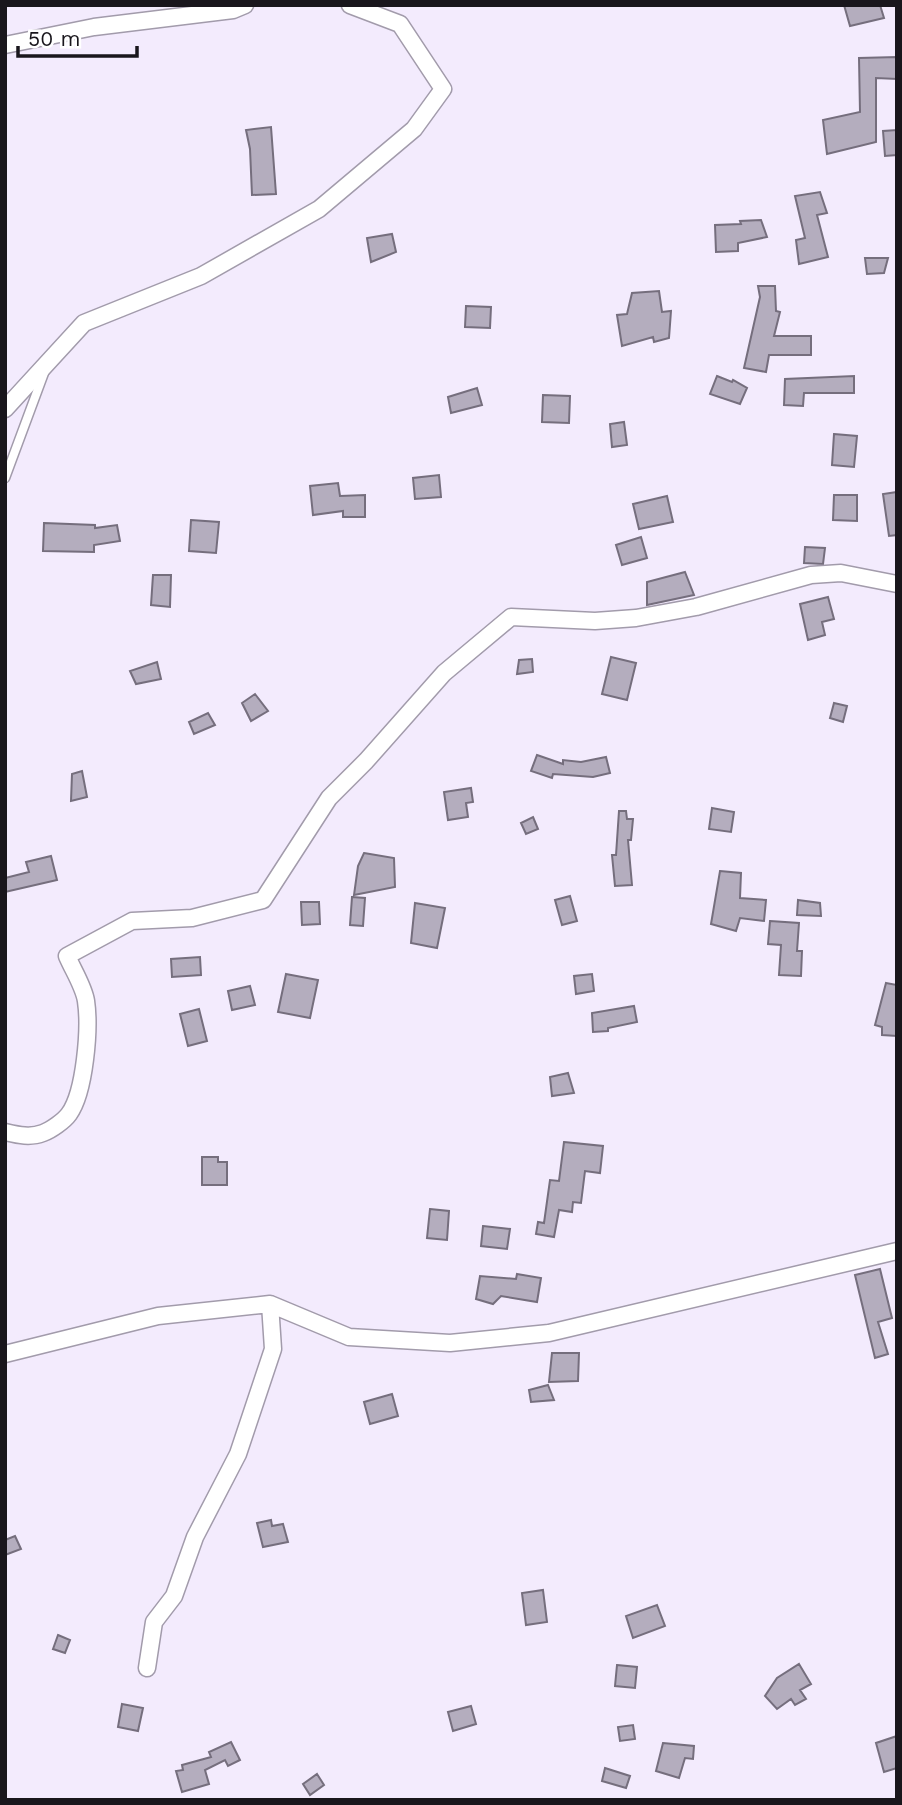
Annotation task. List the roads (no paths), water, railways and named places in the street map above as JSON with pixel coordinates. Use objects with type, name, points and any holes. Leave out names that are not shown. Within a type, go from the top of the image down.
[{"type":"street","points":[[5,45],[94,27],[233,10],[245,5]]},
{"type":"street","points":[[5,409],[84,323],[201,276],[319,209],[414,129],[443,89],[400,24],[350,5]]},
{"type":"street","points":[[5,1132],[35,1135],[60,1123],[70,1113],[82,1080],[87,1041],[86,1000],[67,956],[132,921],[192,918],[263,900],[329,798],[366,761],[444,673],[511,617],[595,621],[636,618],[696,607],[811,575],[841,573],[897,584]]},
{"type":"street","points":[[5,1354],[158,1316],[270,1304],[349,1337],[450,1343],[549,1333],[897,1251]]},
{"type":"street","points":[[147,1668],[154,1622],[174,1596],[195,1537],[239,1454],[273,1349],[270,1304]]},
{"type":"lane","points":[[5,478],[47,366]]}]
